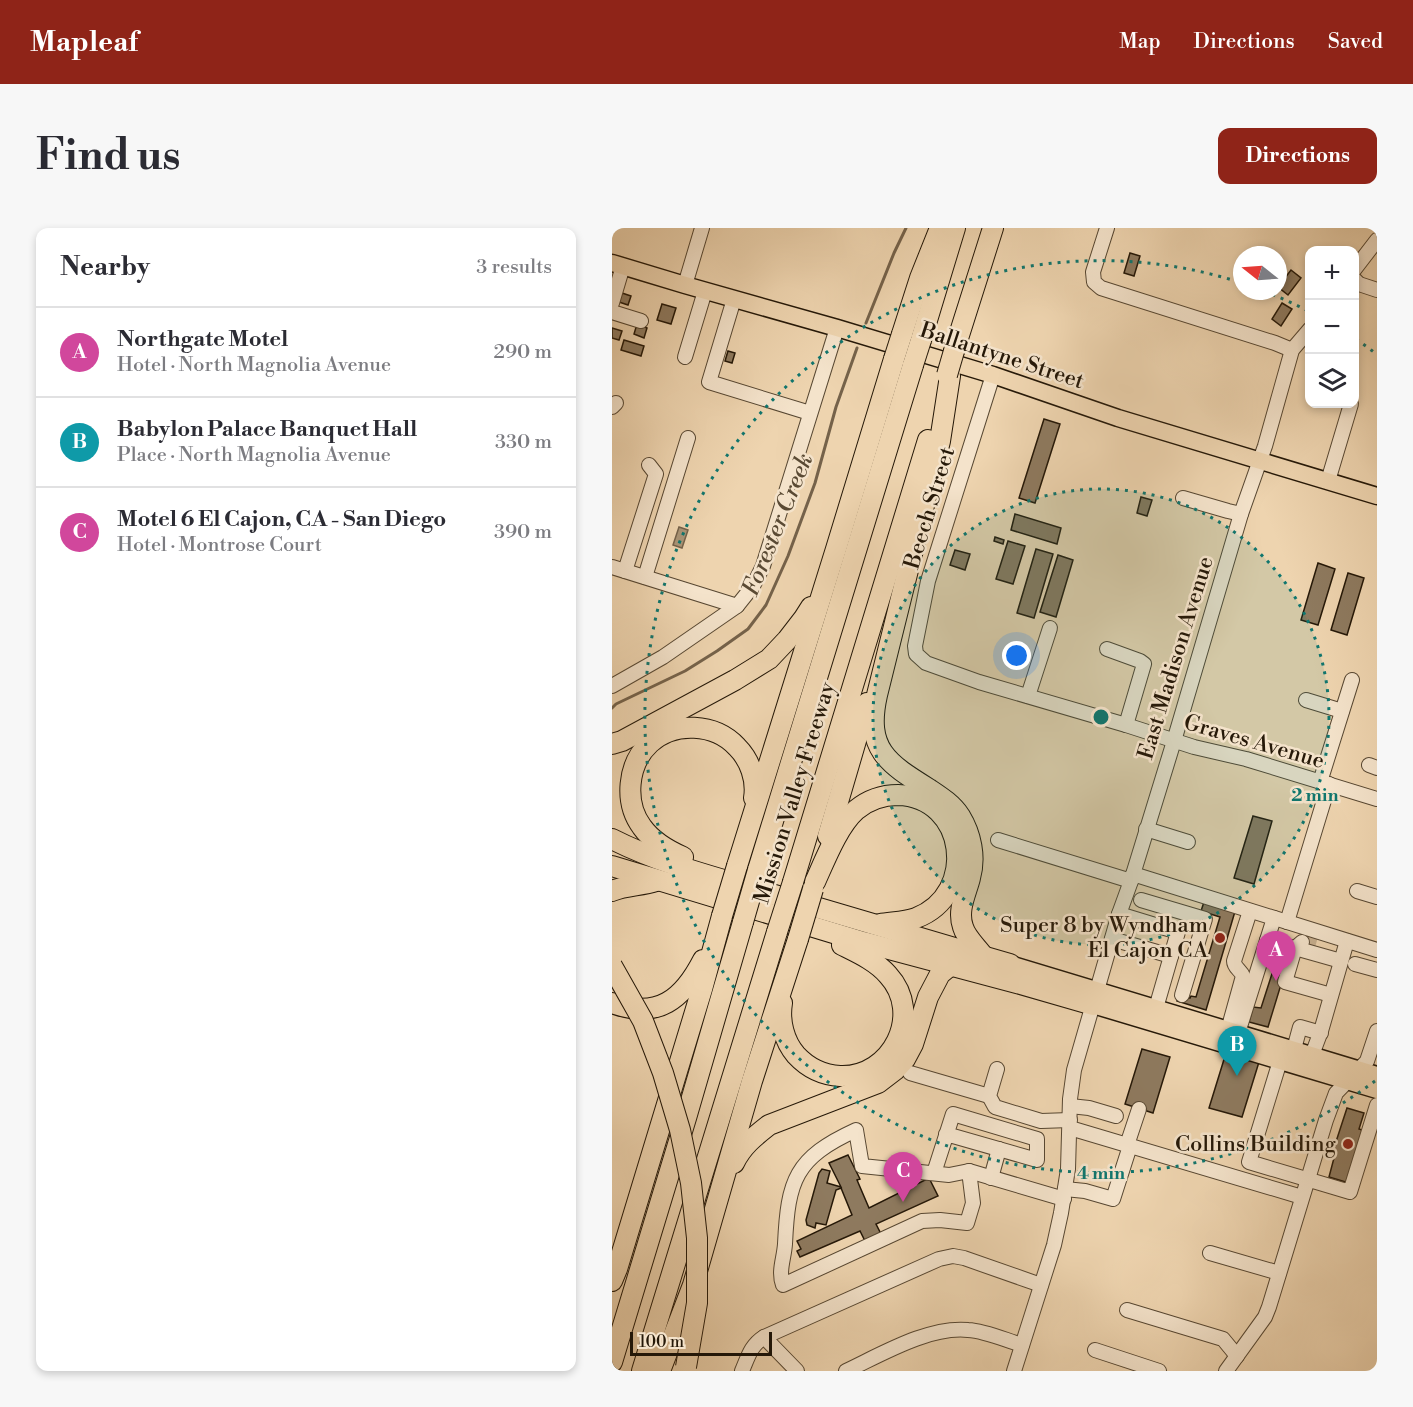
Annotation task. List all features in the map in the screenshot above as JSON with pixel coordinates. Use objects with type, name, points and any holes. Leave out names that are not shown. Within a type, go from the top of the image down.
[{"type":"highway","points":[[744,840],[902,334],[920,278],[940,228]]},
{"type":"highway","name":"Mission Valley Freeway","points":[[612,1362],[758,870],[956,228]]},
{"type":"highway","name":"Mission Valley Freeway","points":[[642,1371],[993,228]]},
{"type":"highway","points":[[660,1371],[693,1285],[752,1081],[788,970],[804,933],[814,885],[926,500],[940,441],[949,376]]},
{"type":"highway","points":[[612,744],[622,741],[735,680],[769,658],[804,618],[815,599],[836,549]]},
{"type":"highway","points":[[907,569],[873,713],[873,728],[877,742],[892,765],[943,798],[963,822],[971,842],[972,852],[971,876],[961,907],[961,918],[967,936],[984,957]]},
{"type":"highway","points":[[612,1281],[702,989],[755,794],[750,767],[745,755],[727,738],[716,732],[696,727],[672,731],[650,743],[634,767],[630,783],[631,800],[642,827],[666,849],[688,859],[703,873]]},
{"type":"highway","points":[[814,885],[846,820],[863,805],[884,796],[893,795],[913,798],[932,807],[946,821],[958,851],[958,862],[952,885],[940,903],[927,913],[908,920],[873,925]]},
{"type":"highway","points":[[612,839],[649,855],[703,873],[1010,964]]},
{"type":"highway","points":[[612,866],[659,880],[804,933],[874,962],[889,975],[903,1003],[904,1019],[896,1045],[873,1069],[862,1074],[851,1076],[818,1072],[791,1050],[785,1037],[781,1009],[788,970]]},
{"type":"highway","points":[[612,891],[659,880]]},
{"type":"highway","points":[[612,1003],[632,1009],[656,1006],[680,995],[698,970],[719,925]]},
{"type":"highway","points":[[804,933],[870,944],[1095,998]]},
{"type":"highway","points":[[716,1207],[743,1148],[769,1125],[878,1083],[895,1071],[913,1044],[928,996],[940,974],[951,965]]},
{"type":"highway","points":[[612,966],[643,1021],[663,1073],[680,1130],[691,1183],[697,1238],[697,1303],[685,1369]]},
{"type":"main road","name":"Ballantyne Street","points":[[617,265],[837,327],[993,375],[1118,418],[1377,496]]},
{"type":"main road","points":[[1010,964],[1095,998],[1280,1061],[1354,1076],[1377,1075]]},
{"type":"main road","points":[[1095,998],[1156,1008],[1180,1004],[1233,1031],[1312,1055],[1377,1090]]},
{"type":"street","points":[[685,285],[702,228]]},
{"type":"street","points":[[1107,228],[1093,272],[1094,282],[1101,288],[1292,350]]},
{"type":"street","points":[[1359,263],[1377,240]]},
{"type":"street","points":[[612,303],[617,265]]},
{"type":"street","points":[[1359,284],[1377,290]]},
{"type":"street","points":[[685,357],[705,291]]},
{"type":"street","points":[[734,299],[709,382],[810,413]]},
{"type":"street","points":[[612,312],[641,321]]},
{"type":"street","points":[[612,686],[663,657],[736,606],[753,586],[763,566],[837,327]]},
{"type":"street","name":"East Madison Avenue","points":[[1014,1371],[1053,1245],[1065,1194],[1074,1070],[1240,514],[1265,446],[1292,350],[1305,334]]},
{"type":"street","name":"Beech Street","points":[[916,654],[915,646],[928,581],[993,375]]},
{"type":"street","points":[[1328,481],[1350,408]]},
{"type":"street","points":[[645,577],[688,438]]},
{"type":"street","points":[[649,465],[656,474],[619,569],[736,606]]},
{"type":"street","points":[[1183,498],[1240,514]]},
{"type":"street","points":[[1028,696],[1050,628]]},
{"type":"street","points":[[1107,649],[1144,664],[1126,725]]},
{"type":"street","name":"Graves Avenue","points":[[916,654],[926,663],[979,682],[1377,799]]},
{"type":"street","points":[[1233,1031],[1267,940],[1280,920],[1324,783],[1352,680]]},
{"type":"street","points":[[1306,700],[1342,711]]},
{"type":"street","points":[[1146,829],[1188,842]]},
{"type":"street","points":[[998,840],[1132,878],[1168,885],[1377,950]]},
{"type":"street","points":[[1162,906],[1168,885]]},
{"type":"street","points":[[1357,891],[1377,897]]},
{"type":"street","points":[[1141,900],[1205,919],[1180,1004]]},
{"type":"street","points":[[1233,1031],[1243,976],[1235,967],[1234,961],[1250,911]]},
{"type":"street","points":[[1119,914],[1178,932],[1156,1008]]},
{"type":"street","points":[[1112,939],[1171,956]]},
{"type":"street","points":[[1267,940],[1296,946],[1338,961]]},
{"type":"street","points":[[1312,1055],[1321,1033],[1338,961],[1347,941]]},
{"type":"street","points":[[1296,946],[1285,982],[1331,995]]},
{"type":"street","points":[[1320,947],[1330,951],[1338,961]]},
{"type":"street","points":[[1355,964],[1377,970]]},
{"type":"street","points":[[1294,1049],[1300,1027],[1321,1033]]},
{"type":"street","points":[[1226,1371],[1265,1317],[1336,1093],[1367,1061],[1377,1031]]},
{"type":"street","points":[[1280,1061],[1249,1162],[1350,1192],[1377,1105]]},
{"type":"street","points":[[997,1069],[989,1096],[998,1108],[1041,1121],[1070,1118],[1089,1108],[1116,1116]]},
{"type":"street","points":[[910,1073],[989,1096]]},
{"type":"street","points":[[969,1172],[973,1203],[967,1223],[922,1221],[783,1285],[780,1276],[791,1189],[800,1170],[811,1158],[829,1144],[856,1130],[862,1166],[949,1175],[969,1172],[1065,1194],[1085,1191],[1113,1199],[1138,1109]]},
{"type":"street","points":[[934,1173],[946,1134],[953,1114],[1037,1138],[1037,1160],[946,1134]]},
{"type":"street","points":[[1070,1118],[1128,1146],[1302,1197]]},
{"type":"street","points":[[991,1178],[999,1149]]},
{"type":"street","points":[[1210,1253],[1279,1273]]},
{"type":"street","points":[[742,1371],[756,1341],[939,1259],[953,1256],[964,1258],[1041,1285]]},
{"type":"street","points":[[1127,1310],[1223,1339],[1237,1356]]},
{"type":"street","points":[[846,1371],[924,1335],[954,1329],[971,1330],[1022,1345]]},
{"type":"street","points":[[764,1337],[797,1371]]},
{"type":"street","points":[[1095,1350],[1159,1371]]},
{"type":"shaded area","points":[[679,527],[688,530],[682,548],[673,545]]},
{"type":"building","points":[[1130,253],[1140,256],[1134,276],[1124,273]]},
{"type":"building","points":[[1291,270],[1301,278],[1288,295],[1287,294],[1287,275]]},
{"type":"building","points":[[622,293],[631,296],[628,305],[619,302]]},
{"type":"building","points":[[1282,303],[1292,309],[1281,326],[1272,319]]},
{"type":"building","points":[[662,304],[676,308],[671,324],[657,320]]},
{"type":"building","points":[[637,324],[647,328],[644,338],[634,334]]},
{"type":"building","points":[[612,328],[622,331],[619,340],[612,338]]},
{"type":"building","points":[[624,340],[644,346],[641,356],[621,350]]},
{"type":"building","points":[[728,351],[735,353],[732,363],[725,361]]},
{"type":"building","points":[[1044,419],[1060,424],[1035,503],[1019,498]]},
{"type":"building","points":[[1141,497],[1152,500],[1147,516],[1137,513]]},
{"type":"building","points":[[1015,514],[1061,528],[1057,544],[1011,530]]},
{"type":"building","points":[[995,537],[1004,540],[1003,544],[994,541]]},
{"type":"building","points":[[1008,541],[1025,546],[1013,584],[996,579]]},
{"type":"building","points":[[1036,549],[1053,554],[1034,618],[1017,613]]},
{"type":"building","points":[[955,550],[970,554],[965,570],[950,565]]},
{"type":"building","points":[[1058,555],[1073,560],[1056,617],[1040,612]]},
{"type":"building","points":[[1318,563],[1335,569],[1318,625],[1301,620]]},
{"type":"building","points":[[1348,573],[1364,578],[1347,635],[1331,630]]},
{"type":"building","points":[[1253,816],[1272,821],[1254,884],[1234,878]]},
{"type":"building","name":"Super 8 by Wyndham El Cajon CA","points":[[1205,899],[1236,908],[1206,1010],[1177,1001],[1178,994],[1190,998],[1191,996],[1196,997],[1220,917],[1201,911]]},
{"type":"building","points":[[1279,952],[1290,955],[1268,1027],[1249,1022],[1253,1007],[1261,1008]]},
{"type":"building","points":[[1142,1049],[1170,1057],[1153,1113],[1125,1104]]},
{"type":"building","points":[[1226,1053],[1259,1062],[1242,1117],[1209,1108]]},
{"type":"building","name":"Collins Building","points":[[1347,1108],[1364,1113],[1359,1129],[1365,1131],[1349,1183],[1329,1177],[1334,1158],[1331,1157]]},
{"type":"building","points":[[848,1155],[860,1179],[857,1180],[869,1208],[929,1178],[938,1196],[876,1224],[881,1234],[865,1241],[860,1231],[800,1257],[797,1251],[801,1249],[797,1241],[852,1215],[841,1188],[836,1190],[826,1225],[816,1223],[815,1228],[807,1225],[806,1220],[819,1173],[822,1169],[830,1171],[827,1183],[841,1187],[829,1163]]},
{"type":"waterway","name":"Forester Creek","points":[[866,323],[906,228]]},
{"type":"waterway","name":"Forester Creek","points":[[612,708],[685,671],[717,651],[748,629],[766,605],[788,556],[815,483],[836,407],[857,348]]},
{"type":"tunnel","points":[[1302,942],[1320,947]]},
{"type":"place","name":"Super 8 by Wyndham El Cajon CA","points":[[1220,938]]},
{"type":"place","name":"Northgate Motel","points":[[1276,981]]},
{"type":"place","name":"Babylon Palace Banquet Hall","points":[[1237,1076]]},
{"type":"place","name":"Collins Building","points":[[1348,1144]]},
{"type":"place","name":"Motel 6 El Cajon, CA - San Diego","points":[[903,1202]]}]
